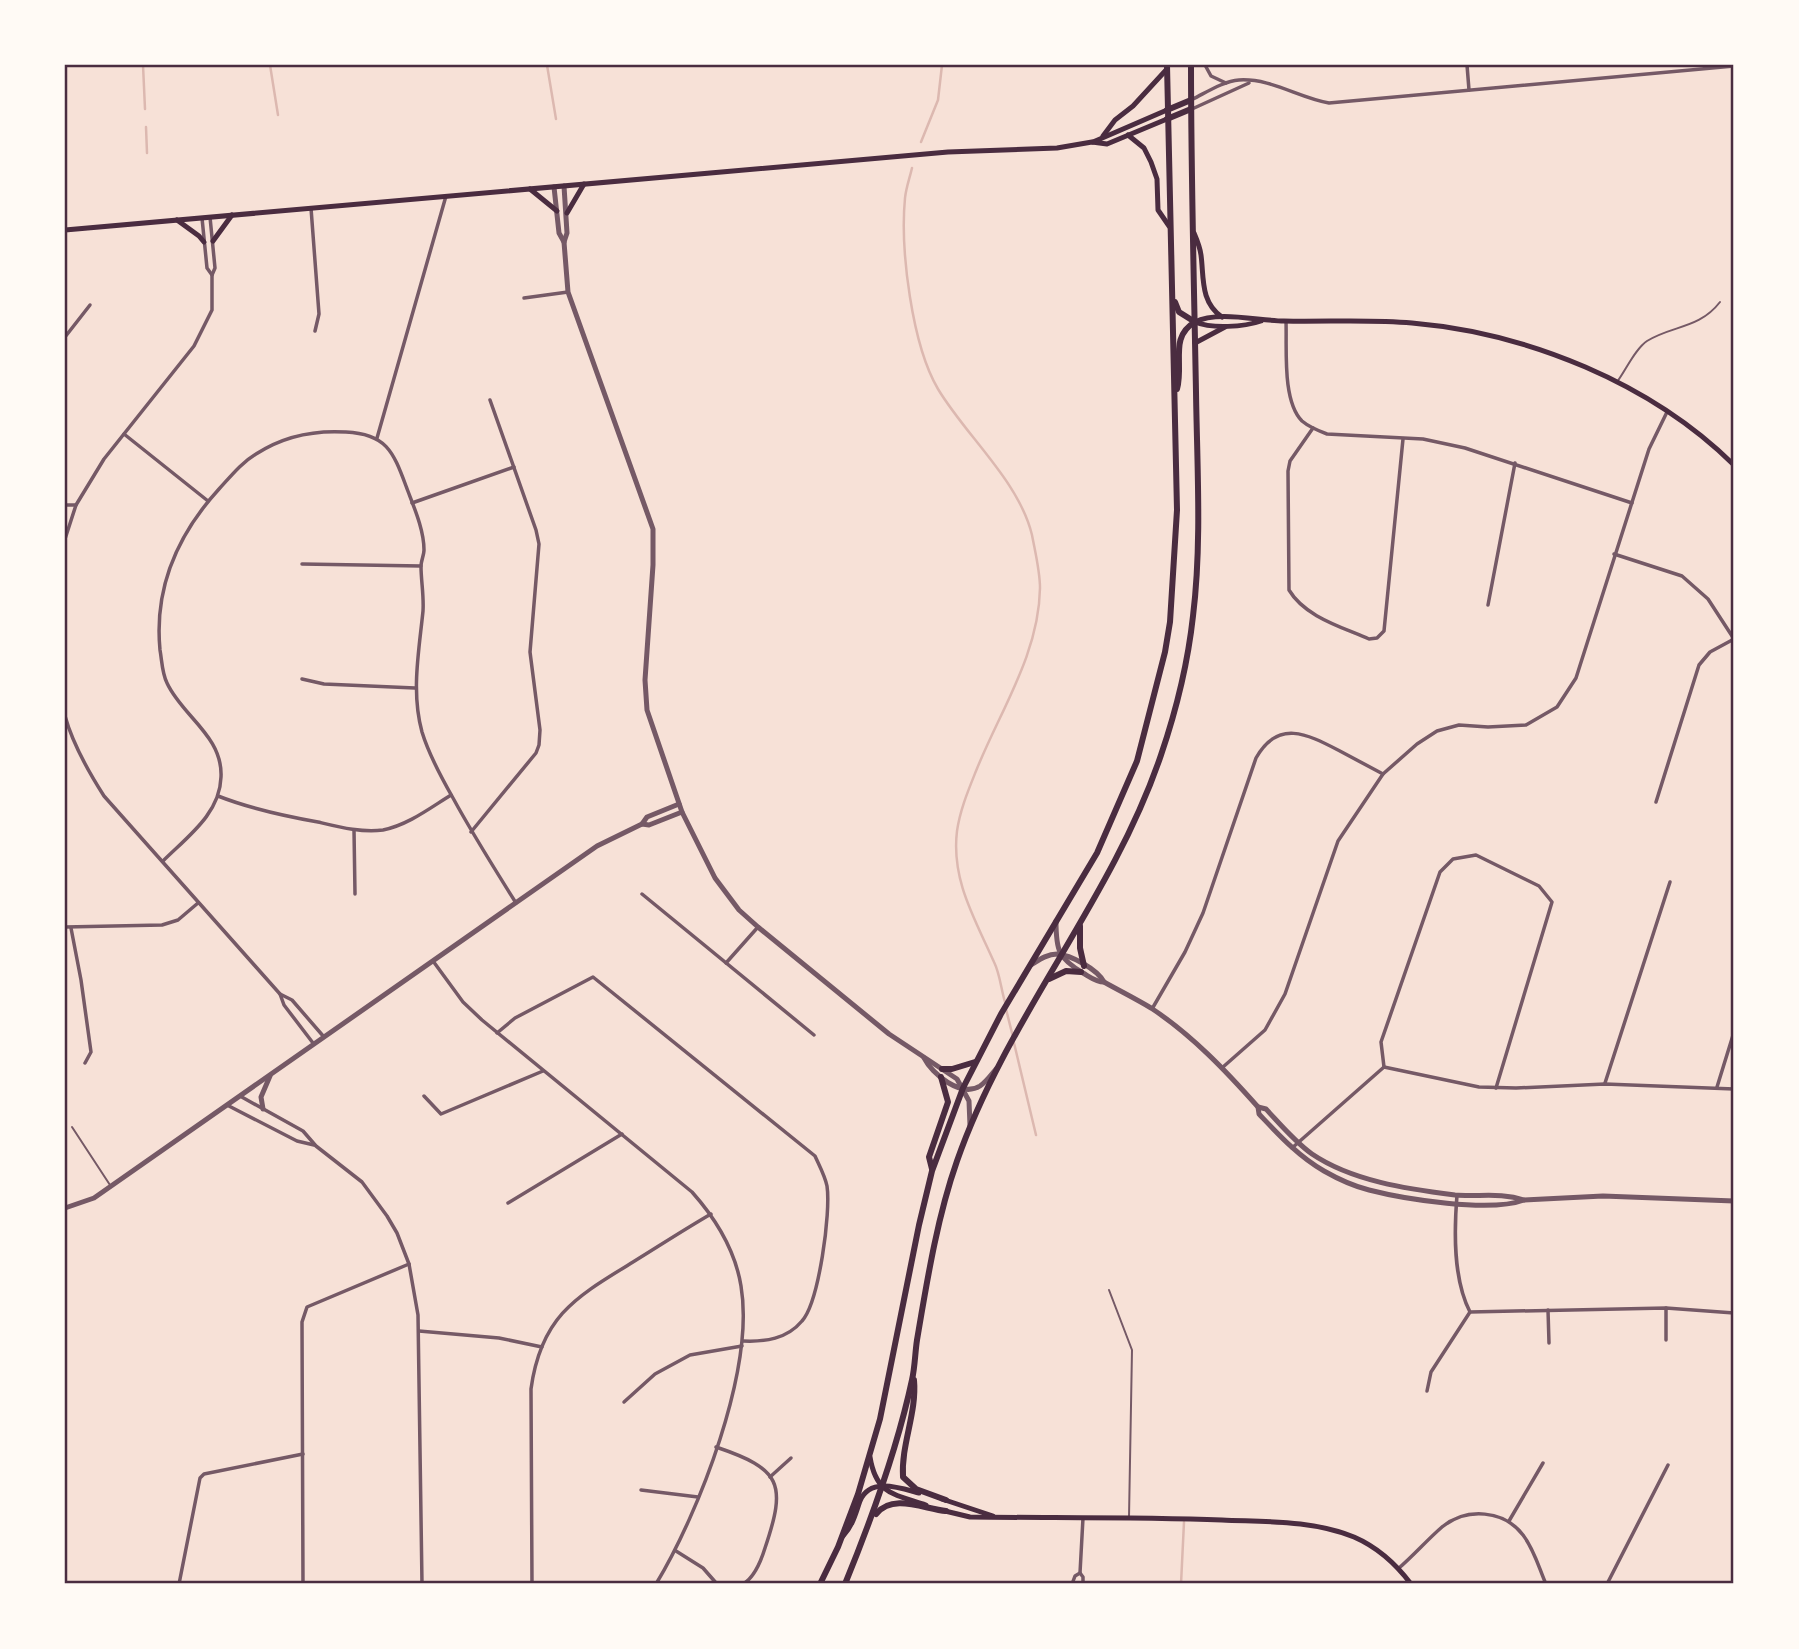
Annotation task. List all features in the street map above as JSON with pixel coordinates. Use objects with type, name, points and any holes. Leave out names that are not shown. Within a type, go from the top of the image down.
[{"type":"main road","points":[[845,1584],[872,1518],[913,1375],[939,1227],[952,1175],[970,1126],[1009,1043],[1080,924],[1131,830],[1161,755],[1186,660],[1194,613],[1198,507],[1191,65]]},
{"type":"main road","points":[[820,1584],[841,1538],[870,1454],[887,1393],[932,1171],[975,1062],[1027,968],[1097,853],[1137,761],[1165,652],[1170,622],[1177,510],[1167,67]]},
{"type":"main road","points":[[1103,136],[1167,67]]},
{"type":"main road","points":[[1092,142],[1191,100]]},
{"type":"main road","points":[[65,230],[948,152],[1057,148],[1092,142],[1107,144],[1191,109]]},
{"type":"main road","points":[[1128,135],[1139,142],[1151,162],[1157,179],[1158,211],[1170,226]]},
{"type":"main road","points":[[566,213],[584,184]]},
{"type":"main road","points":[[530,189],[557,211]]},
{"type":"main road","points":[[213,241],[232,215]]},
{"type":"main road","points":[[176,220],[200,236],[204,242]]},
{"type":"main road","points":[[1193,230],[1201,252],[1203,287],[1210,305],[1223,318]]},
{"type":"main road","points":[[1173,296],[1179,312],[1202,325],[1250,325],[1261,321]]},
{"type":"main road","points":[[1175,398],[1180,378],[1180,337],[1183,331],[1202,318],[1412,323],[1490,335],[1553,354],[1617,382],[1667,412],[1734,465]]},
{"type":"main road","points":[[1195,344],[1232,325]]},
{"type":"main road","points":[[1046,980],[1066,971],[1082,969],[1080,924]]},
{"type":"main road","points":[[942,1069],[975,1062]]},
{"type":"main road","points":[[932,1171],[929,1157],[948,1102],[941,1077]]},
{"type":"main road","points":[[913,1375],[915,1397],[903,1451],[903,1477],[916,1489],[997,1517]]},
{"type":"main road","points":[[870,1454],[873,1474],[882,1487],[892,1494],[946,1511]]},
{"type":"main road","points":[[841,1538],[853,1525],[861,1498],[869,1490],[895,1486],[946,1500]]},
{"type":"main road","points":[[872,1518],[880,1509],[891,1504],[910,1503],[970,1517],[1163,1518],[1310,1524],[1353,1537],[1373,1547],[1399,1568],[1411,1584]]},
{"type":"street","points":[[1205,65],[1212,76],[1226,84]]},
{"type":"street","points":[[1467,65],[1469,90]]},
{"type":"street","points":[[1191,100],[1239,80],[1267,83],[1310,100],[1329,103],[1734,66]]},
{"type":"street","points":[[1191,109],[1250,82]]},
{"type":"street","points":[[564,186],[567,233],[564,242],[568,292],[653,528],[645,680],[647,710],[682,812],[715,878],[739,910],[889,1034],[957,1079],[970,1107],[970,1126]]},
{"type":"street","points":[[554,187],[559,233],[564,242]]},
{"type":"street","points":[[377,438],[446,196]]},
{"type":"street","points":[[311,208],[319,314],[315,331]]},
{"type":"street","points":[[65,539],[76,505],[104,459],[194,346],[212,310],[212,275],[215,268],[210,217]]},
{"type":"street","points":[[202,218],[206,268],[212,275]]},
{"type":"street","points":[[524,298],[568,292]]},
{"type":"street","points":[[65,337],[90,305]]},
{"type":"street","points":[[1286,321],[1288,384],[1292,402],[1301,420],[1313,428],[1327,435],[1433,441],[1514,463],[1632,503]]},
{"type":"street","points":[[471,832],[536,754],[540,730],[530,652],[538,544],[536,530],[490,400]]},
{"type":"street","points":[[1223,1068],[1265,1030],[1285,994],[1338,841],[1383,774],[1417,744],[1437,731],[1460,724],[1488,727],[1526,725],[1557,707],[1576,678],[1649,449],[1667,412]]},
{"type":"street","points":[[1313,428],[1290,461],[1288,471],[1289,590],[1296,601],[1314,614],[1370,639],[1377,638],[1384,631],[1403,439]]},
{"type":"street","points":[[163,861],[202,822],[218,796],[221,770],[212,740],[175,698],[166,681],[159,633],[163,592],[173,558],[187,531],[208,501],[255,454],[281,442],[323,432],[351,432],[377,438],[384,443],[395,458],[412,503],[423,539],[421,566],[424,590],[416,688],[422,733],[433,761],[471,832],[516,902]]},
{"type":"street","points":[[124,434],[208,501]]},
{"type":"street","points":[[1488,605],[1514,463]]},
{"type":"street","points":[[412,503],[514,467]]},
{"type":"street","points":[[65,505],[76,505]]},
{"type":"street","points":[[1614,554],[1682,576],[1708,599],[1734,639],[1710,652],[1699,665],[1656,802]]},
{"type":"street","points":[[302,564],[421,566]]},
{"type":"street","points":[[302,680],[324,684],[416,688]]},
{"type":"street","points":[[65,716],[85,764],[104,796],[280,994],[292,1000],[324,1037]]},
{"type":"street","points":[[1152,1009],[1185,952],[1203,912],[1256,758],[1265,745],[1287,733],[1303,733],[1383,774]]},
{"type":"street","points":[[218,796],[268,813],[354,830],[382,830],[400,825],[451,795]]},
{"type":"street","points":[[65,1208],[94,1198],[597,846],[642,824],[647,817],[679,803]]},
{"type":"street","points":[[642,824],[649,825],[682,812]]},
{"type":"street","points":[[354,830],[355,894]]},
{"type":"street","points":[[1384,1067],[1381,1042],[1440,872],[1453,859],[1476,855],[1539,886],[1552,902],[1496,1088]]},
{"type":"street","points":[[1605,1084],[1670,882]]},
{"type":"street","points":[[642,894],[814,1035]]},
{"type":"street","points":[[85,1063],[91,1052],[68,927],[162,925],[178,920],[198,903]]},
{"type":"street","points":[[1056,921],[1055,941],[1061,956]]},
{"type":"street","points":[[726,963],[758,927]]},
{"type":"street","points":[[1027,968],[1048,956],[1061,956],[1102,977],[1104,982],[1152,1009],[1223,1068],[1258,1107],[1259,1114],[1292,1149],[1323,1170],[1367,1190],[1457,1203],[1513,1204],[1524,1200],[1603,1196],[1734,1201]]},
{"type":"street","points":[[433,961],[463,1002],[497,1033],[675,1177],[710,1214],[727,1243],[741,1283],[744,1306],[743,1343],[729,1407],[698,1497],[676,1550],[656,1584]]},
{"type":"street","points":[[497,1033],[515,1018],[593,977],[815,1156],[827,1184],[828,1218],[809,1313],[790,1332],[779,1337],[690,1355],[655,1374],[624,1402]]},
{"type":"street","points":[[280,994],[284,1005],[314,1044]]},
{"type":"street","points":[[1717,1087],[1734,1032]]},
{"type":"street","points":[[924,1058],[928,1066],[941,1077],[963,1088],[982,1085],[997,1068]]},
{"type":"street","points":[[1384,1067],[1479,1087],[1605,1084],[1734,1089]]},
{"type":"street","points":[[1292,1149],[1384,1067]]},
{"type":"street","points":[[424,1096],[441,1114],[543,1071]]},
{"type":"street","points":[[263,1109],[261,1097],[272,1074]]},
{"type":"street","points":[[240,1096],[303,1131],[316,1146],[351,1171],[371,1192],[397,1233],[409,1264],[416,1296],[419,1331],[422,1584]]},
{"type":"street","points":[[227,1105],[297,1141],[316,1146]]},
{"type":"street","points":[[1258,1107],[1266,1109],[1312,1154],[1359,1176],[1457,1195],[1511,1195],[1524,1200]]},
{"type":"street","points":[[508,1203],[622,1134]]},
{"type":"street","points":[[1457,1195],[1456,1238],[1461,1295],[1470,1312]]},
{"type":"street","points":[[532,1584],[531,1389],[534,1364],[542,1347],[557,1321],[581,1294],[710,1214]]},
{"type":"street","points":[[303,1584],[302,1322],[307,1307],[409,1264]]},
{"type":"street","points":[[1470,1312],[1666,1308],[1734,1313]]},
{"type":"street","points":[[1666,1308],[1666,1340]]},
{"type":"street","points":[[1548,1310],[1549,1343]]},
{"type":"street","points":[[1427,1391],[1431,1372],[1470,1312]]},
{"type":"street","points":[[419,1331],[499,1338],[542,1347]]},
{"type":"street","points":[[716,1447],[754,1461],[770,1476],[778,1500],[773,1523],[756,1569],[743,1584]]},
{"type":"street","points":[[179,1584],[200,1478],[204,1474],[303,1454]]},
{"type":"street","points":[[770,1476],[791,1458]]},
{"type":"street","points":[[1509,1521],[1543,1463]]},
{"type":"street","points":[[1607,1584],[1668,1465]]},
{"type":"street","points":[[641,1490],[698,1497]]},
{"type":"street","points":[[1399,1568],[1443,1526],[1460,1517],[1481,1513],[1509,1521],[1523,1535],[1532,1549],[1546,1584]]},
{"type":"street","points":[[1083,1518],[1080,1573],[1083,1584]]},
{"type":"street","points":[[676,1550],[703,1568],[717,1584]]},
{"type":"street","points":[[1073,1582],[1080,1573]]},
{"type":"lane","points":[[1617,382],[1643,344],[1700,321],[1712,313],[1720,302]]},
{"type":"lane","points":[[72,1127],[110,1186]]},
{"type":"lane","points":[[1109,1290],[1132,1350],[1129,1518]]},
{"type":"lane","points":[[1073,1582],[1083,1584]]},
{"type":"waterway","points":[[143,65],[145,109]]},
{"type":"waterway","points":[[270,65],[278,115]]},
{"type":"waterway","points":[[547,65],[556,119]]},
{"type":"waterway","points":[[921,142],[938,100],[942,65]]},
{"type":"waterway","points":[[146,127],[147,153]]},
{"type":"waterway","points":[[912,168],[905,198],[904,244],[910,296],[921,348],[938,389],[1016,496],[1032,535],[1039,575],[1038,612],[1026,659],[973,778],[957,831],[956,849],[961,883],[972,915],[996,967],[1005,1002]]},
{"type":"waterway","points":[[1006,1009],[1013,1037]]},
{"type":"waterway","points":[[1014,1043],[1036,1135]]},
{"type":"waterway","points":[[1181,1584],[1184,1522]]}]
